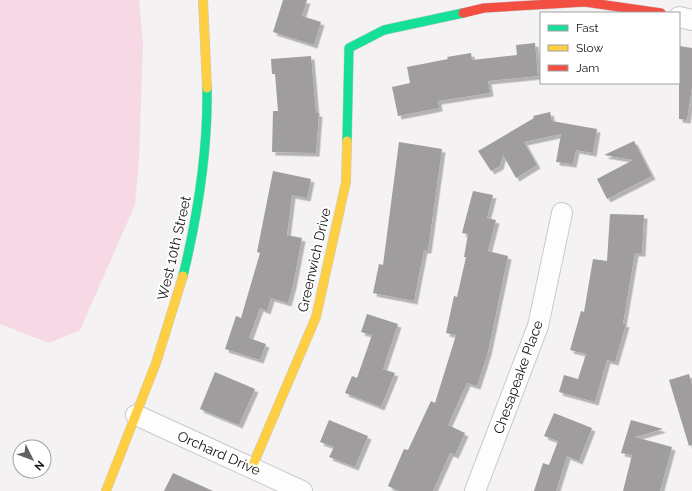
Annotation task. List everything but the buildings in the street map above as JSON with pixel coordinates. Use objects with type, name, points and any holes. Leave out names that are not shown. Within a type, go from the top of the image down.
[{"type":"street","name":"West 10th Street","points":[[106,491],[162,349],[182,287],[200,202],[208,114],[203,0]]},
{"type":"street","name":"Greenwich Drive","points":[[252,467],[316,317],[346,182],[348,48],[384,30],[484,8],[585,2],[654,12]]},
{"type":"street","points":[[680,17],[692,20]]},
{"type":"street","name":"Chesapeake Place","points":[[475,491],[538,326],[562,213]]},
{"type":"street","name":"Orchard Drive","points":[[136,415],[302,491]]},
{"type":"shaded area","points":[[0,0],[139,0],[143,43],[139,159],[135,205],[80,330],[49,343],[0,324]]},
{"type":"traffic: fast","points":[[347,141],[349,48],[384,30],[463,13]]},
{"type":"traffic: fast","points":[[183,276],[201,183],[206,136],[207,88]]},
{"type":"traffic: slow","points":[[203,0],[207,88]]},
{"type":"traffic: slow","points":[[252,467],[316,317],[346,182],[347,141]]},
{"type":"traffic: slow","points":[[106,491],[156,363],[183,276]]},
{"type":"traffic: jam","points":[[463,13],[484,8],[585,2],[654,12]]}]
